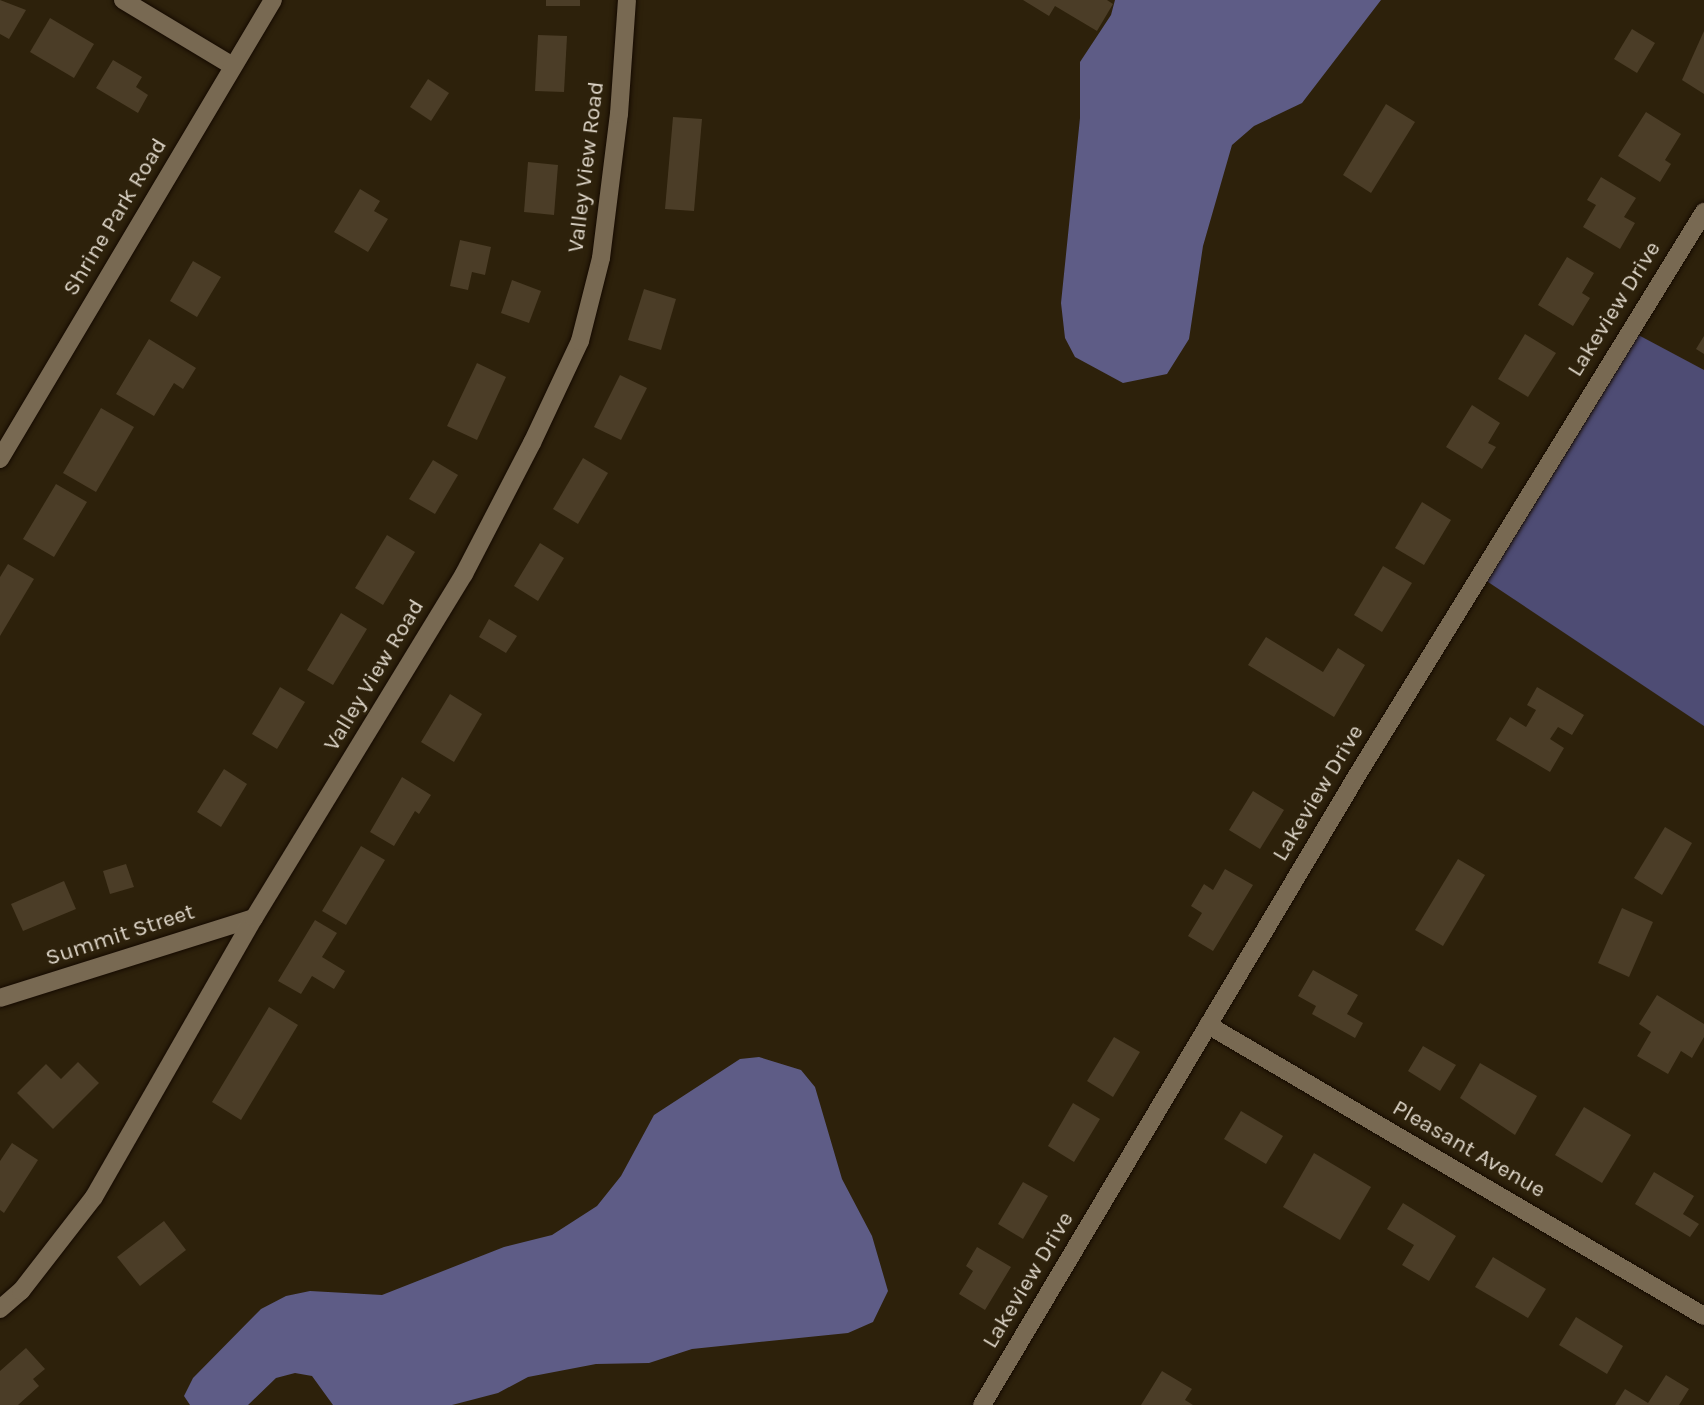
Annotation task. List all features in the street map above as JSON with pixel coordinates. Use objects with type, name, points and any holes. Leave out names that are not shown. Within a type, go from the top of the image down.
[{"type":"street","points":[[123,0],[233,66]]},
{"type":"street","name":"Shrine Park Road","points":[[0,459],[273,0]]},
{"type":"street","name":"Valley View Road","points":[[0,1309],[21,1291],[94,1196],[254,918],[464,574],[580,341],[601,258],[619,114],[627,0]]},
{"type":"street","name":"Lakeview Drive","points":[[982,1405],[1208,1025],[1704,212]]},
{"type":"street","name":"Summit Street","points":[[0,998],[254,918]]},
{"type":"street","name":"Pleasant Avenue","points":[[1208,1025],[1704,1316]]},
{"type":"shaded area","points":[[1115,0],[1381,0],[1302,103],[1254,126],[1232,145],[1203,246],[1189,339],[1167,374],[1123,383],[1075,357],[1065,338],[1061,303],[1080,118],[1080,62],[1111,15]]},
{"type":"shaded area","points":[[1629,330],[1704,370],[1704,726],[1479,576]]},
{"type":"shaded area","points":[[759,1057],[801,1070],[815,1087],[842,1179],[872,1236],[888,1291],[873,1322],[848,1333],[692,1349],[649,1363],[596,1364],[528,1377],[498,1393],[452,1405],[333,1405],[312,1376],[295,1373],[276,1378],[248,1405],[190,1405],[184,1396],[193,1378],[261,1309],[286,1296],[310,1291],[382,1295],[504,1247],[552,1235],[597,1206],[621,1176],[654,1115],[740,1059]]},
{"type":"building","points":[[0,0],[26,10],[9,39],[0,34]]},
{"type":"building","points":[[546,0],[580,0],[580,6],[546,6]]},
{"type":"building","points":[[1023,0],[1107,0],[1113,4],[1097,31],[1055,6],[1049,16]]},
{"type":"building","points":[[50,18],[94,44],[74,78],[30,52]]},
{"type":"building","points":[[1632,29],[1655,43],[1637,73],[1614,59]]},
{"type":"building","points":[[1704,31],[1704,94],[1682,80]]},
{"type":"building","points":[[538,35],[567,36],[564,92],[535,91]]},
{"type":"building","points":[[113,60],[142,77],[136,87],[148,95],[138,113],[96,88]]},
{"type":"building","points":[[428,79],[449,93],[431,121],[410,107]]},
{"type":"building","points":[[1386,104],[1415,122],[1371,193],[1343,175]]},
{"type":"building","points":[[1646,112],[1681,134],[1665,160],[1671,164],[1660,182],[1618,156]]},
{"type":"building","points":[[673,117],[702,119],[694,211],[665,209]]},
{"type":"building","points":[[528,162],[558,165],[554,215],[524,212]]},
{"type":"building","points":[[1601,177],[1636,198],[1624,217],[1635,223],[1620,249],[1583,227],[1596,205],[1587,200]]},
{"type":"building","points":[[360,189],[380,201],[374,211],[388,219],[368,252],[334,232]]},
{"type":"building","points":[[460,240],[491,247],[485,275],[472,272],[468,290],[450,286]]},
{"type":"building","points":[[1567,257],[1594,273],[1582,293],[1590,298],[1573,326],[1538,305]]},
{"type":"building","points":[[193,261],[221,277],[197,317],[170,301]]},
{"type":"building","points":[[512,280],[541,291],[529,323],[501,313]]},
{"type":"building","points":[[644,289],[676,299],[661,350],[628,340]]},
{"type":"building","points":[[1525,334],[1556,353],[1528,397],[1498,379]]},
{"type":"building","points":[[1704,336],[1704,354],[1696,349]]},
{"type":"building","points":[[149,339],[196,368],[183,389],[174,383],[154,416],[116,394]]},
{"type":"building","points":[[477,363],[506,377],[477,440],[447,426]]},
{"type":"building","points":[[620,375],[647,388],[621,440],[594,427]]},
{"type":"building","points":[[1472,405],[1500,423],[1488,443],[1496,447],[1482,469],[1446,447]]},
{"type":"building","points":[[101,408],[134,427],[96,492],[63,473]]},
{"type":"building","points":[[583,458],[608,473],[578,524],[553,509]]},
{"type":"building","points":[[433,460],[458,475],[435,514],[409,499]]},
{"type":"building","points":[[56,484],[87,502],[54,557],[23,539]]},
{"type":"building","points":[[1422,502],[1451,520],[1424,565],[1395,548]]},
{"type":"building","points":[[387,535],[415,552],[383,605],[355,588]]},
{"type":"building","points":[[540,543],[564,558],[538,601],[514,586]]},
{"type":"building","points":[[8,564],[34,579],[0,636],[0,577]]},
{"type":"building","points":[[1383,566],[1412,583],[1382,632],[1354,615]]},
{"type":"building","points":[[341,613],[367,629],[333,685],[307,670]]},
{"type":"building","points":[[489,619],[517,636],[506,653],[479,637]]},
{"type":"building","points":[[1266,637],[1323,672],[1338,648],[1365,665],[1334,717],[1248,665]]},
{"type":"building","points":[[280,687],[305,702],[277,749],[252,734]]},
{"type":"building","points":[[1537,687],[1584,715],[1572,735],[1558,727],[1550,739],[1564,748],[1550,772],[1496,740],[1510,717],[1526,727],[1536,710],[1527,705]]},
{"type":"building","points":[[450,694],[482,714],[454,762],[421,742]]},
{"type":"building","points":[[224,769],[247,784],[221,827],[197,812]]},
{"type":"building","points":[[402,777],[431,795],[419,814],[415,811],[394,846],[370,832]]},
{"type":"building","points":[[1253,791],[1284,810],[1260,849],[1229,830]]},
{"type":"building","points":[[1665,827],[1692,843],[1662,895],[1634,878]]},
{"type":"building","points":[[361,846],[385,860],[346,925],[322,911]]},
{"type":"building","points":[[1458,859],[1485,875],[1443,946],[1415,930]]},
{"type":"building","points":[[126,864],[134,887],[110,894],[103,871]]},
{"type":"building","points":[[1225,869],[1253,885],[1213,951],[1188,936],[1202,913],[1191,906],[1204,884],[1213,890]]},
{"type":"building","points":[[64,881],[76,909],[23,931],[11,904]]},
{"type":"building","points":[[1622,908],[1653,922],[1629,977],[1598,963]]},
{"type":"building","points":[[315,920],[337,933],[322,957],[345,971],[334,989],[312,976],[301,994],[278,981]]},
{"type":"building","points":[[1313,970],[1358,995],[1347,1014],[1363,1023],[1355,1038],[1312,1014],[1316,1006],[1298,996]]},
{"type":"building","points":[[1657,995],[1704,1024],[1704,1037],[1692,1058],[1681,1051],[1668,1074],[1637,1056],[1651,1032],[1639,1024]]},
{"type":"building","points":[[269,1007],[298,1025],[241,1120],[212,1102]]},
{"type":"building","points":[[1114,1037],[1140,1052],[1113,1097],[1087,1081]]},
{"type":"building","points":[[1423,1046],[1456,1065],[1440,1091],[1408,1071]]},
{"type":"building","points":[[78,1062],[99,1083],[53,1129],[17,1093],[46,1064],[61,1079]]},
{"type":"building","points":[[1480,1063],[1537,1096],[1515,1135],[1460,1098]]},
{"type":"building","points":[[1073,1103],[1100,1119],[1074,1162],[1048,1146]]},
{"type":"building","points":[[1584,1107],[1631,1135],[1602,1183],[1555,1155]]},
{"type":"building","points":[[1241,1111],[1283,1136],[1266,1164],[1224,1139]]},
{"type":"building","points":[[12,1143],[38,1160],[4,1213],[0,1210],[0,1161]]},
{"type":"building","points":[[1314,1153],[1371,1187],[1340,1240],[1283,1207]]},
{"type":"building","points":[[1654,1172],[1694,1196],[1683,1214],[1699,1224],[1690,1237],[1635,1204]]},
{"type":"building","points":[[1023,1182],[1048,1196],[1023,1239],[998,1224]]},
{"type":"building","points":[[1403,1203],[1456,1236],[1429,1281],[1402,1265],[1414,1245],[1387,1229]]},
{"type":"building","points":[[164,1221],[186,1250],[140,1286],[117,1257]]},
{"type":"building","points":[[977,1247],[1011,1267],[985,1310],[959,1294],[973,1271],[966,1266]]},
{"type":"building","points":[[1493,1257],[1546,1289],[1528,1318],[1475,1287]]},
{"type":"building","points":[[1576,1317],[1623,1346],[1607,1374],[1559,1345]]},
{"type":"building","points":[[26,1348],[45,1369],[33,1379],[39,1386],[18,1405],[0,1405],[0,1371]]},
{"type":"building","points":[[1162,1371],[1192,1389],[1185,1400],[1193,1405],[1141,1405]]},
{"type":"building","points":[[1666,1375],[1689,1389],[1679,1405],[1615,1405],[1625,1389],[1648,1403]]}]
